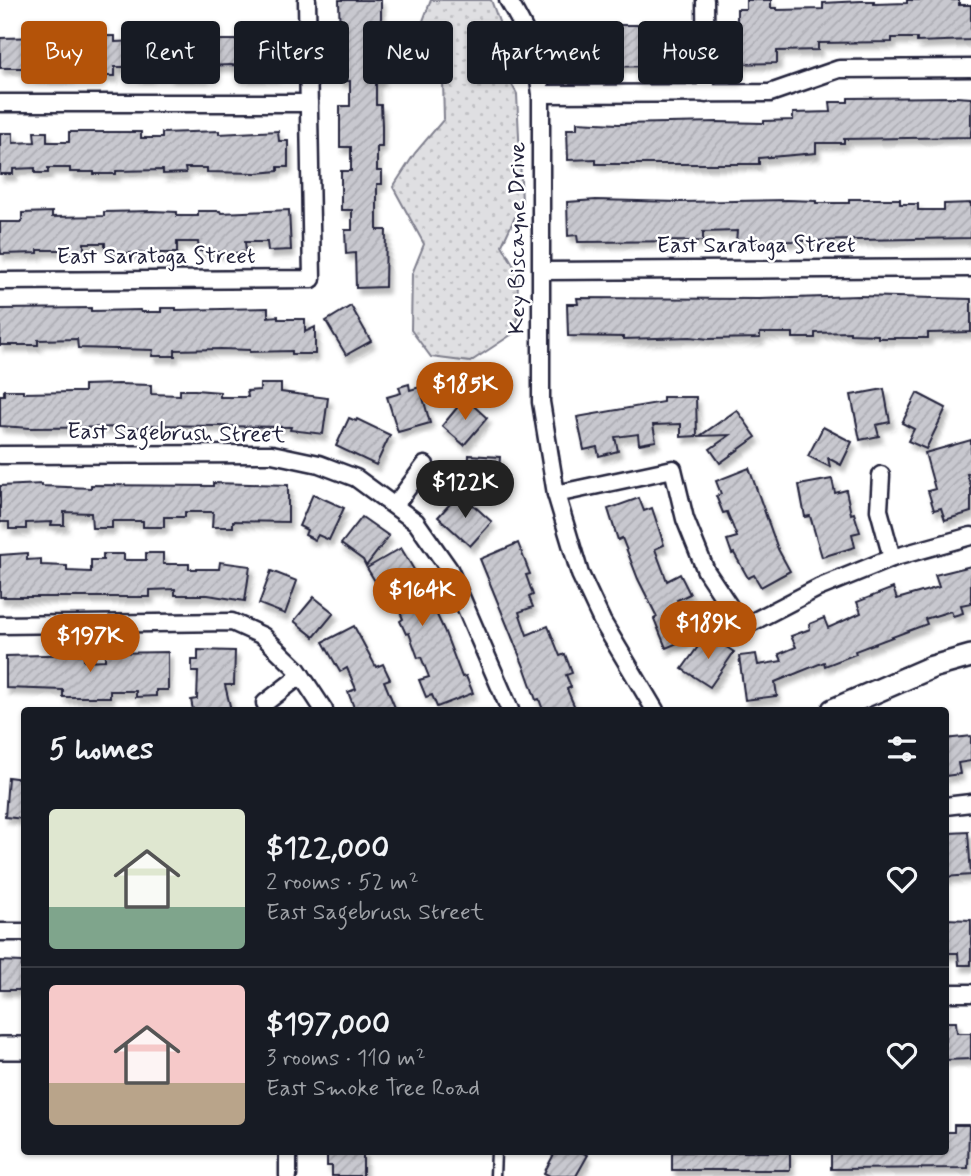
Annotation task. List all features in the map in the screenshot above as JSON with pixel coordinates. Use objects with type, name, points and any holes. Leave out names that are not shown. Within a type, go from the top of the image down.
[{"type":"street","points":[[0,103],[309,103],[307,0]]},
{"type":"street","name":"Key Biscayne Drive","points":[[508,0],[531,39],[538,65],[541,94],[541,402],[556,494],[580,574],[602,621],[653,707]]},
{"type":"street","points":[[705,0],[706,94]]},
{"type":"street","points":[[541,94],[770,93],[839,69],[971,68]]},
{"type":"street","name":"East Saratoga Street","points":[[0,281],[312,279],[309,103]]},
{"type":"street","name":"East Saratoga Street","points":[[542,271],[971,268]]},
{"type":"street","name":"East Sagebrush Street","points":[[0,455],[272,454],[318,464],[356,478],[416,522],[449,569],[509,707]]},
{"type":"street","points":[[395,505],[425,465]]},
{"type":"street","points":[[556,494],[673,469],[685,519],[706,571],[743,627],[818,587],[892,558],[971,536]]},
{"type":"street","points":[[881,475],[879,510],[892,558]]},
{"type":"street","points":[[0,625],[232,622],[263,636],[301,675],[322,707]]},
{"type":"street","points":[[840,707],[921,671],[971,656]]},
{"type":"street","points":[[265,703],[301,675]]},
{"type":"street","points":[[949,806],[971,803]]},
{"type":"street","points":[[0,932],[21,932]]},
{"type":"street","points":[[949,993],[971,993]]},
{"type":"street","points":[[0,1048],[21,1048]]},
{"type":"street","points":[[288,1155],[288,1176]]},
{"type":"lane","points":[[495,1176],[496,1155]]},
{"type":"shaded area","points":[[431,0],[491,0],[499,21],[467,21],[467,84],[512,84],[517,94],[522,202],[502,245],[518,273],[517,331],[470,362],[431,357],[411,330],[412,274],[424,244],[393,187],[415,153],[444,119],[443,84],[453,84],[453,21],[423,21]]},
{"type":"building","points":[[339,0],[381,0],[381,21],[363,21],[363,84],[376,84],[376,105],[381,105],[382,147],[377,147],[377,171],[382,171],[382,184],[377,184],[377,230],[386,230],[385,287],[356,288],[355,253],[346,254],[345,230],[352,230],[352,210],[341,210],[341,171],[351,171],[351,147],[340,147],[340,106],[350,106],[349,21],[340,21]]},
{"type":"building","points":[[746,0],[771,0],[771,8],[777,10],[823,9],[823,3],[874,1],[874,4],[907,3],[907,0],[959,0],[959,5],[971,5],[971,40],[917,42],[917,38],[892,38],[892,42],[818,43],[818,50],[777,51],[777,63],[743,64],[743,21],[737,21],[737,9],[746,9]]},
{"type":"building","points":[[624,25],[638,25],[638,66],[624,67]]},
{"type":"building","points":[[107,36],[115,36],[115,42],[121,42],[121,67],[115,67],[115,76],[107,76]]},
{"type":"building","points":[[0,38],[21,38],[21,68],[0,68]]},
{"type":"building","points":[[220,40],[234,40],[234,65],[220,65]]},
{"type":"building","points":[[848,98],[971,98],[971,137],[844,139],[844,143],[816,143],[816,153],[759,158],[759,164],[596,164],[596,159],[568,160],[567,129],[577,129],[577,122],[764,123],[793,120],[793,113],[831,112],[830,102],[848,102]]},
{"type":"building","points":[[219,131],[219,134],[278,131],[279,141],[288,141],[288,167],[257,173],[207,172],[207,168],[185,168],[186,173],[163,174],[163,170],[94,174],[70,172],[70,168],[48,168],[48,173],[35,173],[35,168],[13,169],[13,174],[0,174],[0,133],[13,133],[13,143],[35,142],[34,132],[47,132],[47,142],[69,142],[69,132],[141,132],[141,138],[162,138],[162,133]]},
{"type":"building","points":[[849,199],[900,199],[900,204],[918,204],[918,210],[944,210],[944,204],[971,203],[971,238],[736,242],[737,231],[703,232],[703,241],[578,242],[577,235],[568,236],[567,202],[788,200],[849,203]]},
{"type":"building","points":[[289,210],[291,250],[268,251],[267,242],[245,242],[246,252],[199,251],[198,242],[177,242],[177,253],[105,253],[105,243],[84,243],[84,252],[38,250],[38,253],[1,254],[0,222],[22,222],[22,213],[52,212],[52,217],[104,216],[104,212],[152,211],[177,212],[177,216],[198,216],[198,211],[221,213]]},
{"type":"building","points":[[859,296],[971,299],[971,332],[928,333],[928,338],[878,338],[878,335],[850,332],[815,333],[815,338],[793,338],[793,333],[760,333],[760,338],[709,339],[568,336],[567,304],[578,304],[577,298],[759,299]]},
{"type":"building","points":[[351,306],[371,341],[346,355],[326,321]]},
{"type":"building","points":[[91,308],[91,311],[161,312],[161,308],[268,308],[268,317],[305,319],[305,332],[315,327],[315,354],[221,349],[175,350],[175,356],[152,356],[153,350],[78,348],[77,339],[38,340],[38,345],[0,345],[0,309]]},
{"type":"building","points":[[260,384],[281,384],[281,392],[328,398],[323,434],[290,430],[291,427],[0,426],[0,395],[4,395],[4,390],[23,390],[23,393],[84,392],[84,385],[151,385],[151,394],[180,395],[180,390],[195,390],[220,392],[220,397],[248,397],[247,391],[260,390]]},
{"type":"building","points":[[409,384],[410,390],[420,387],[430,423],[398,432],[387,397],[401,393],[399,387]]},
{"type":"building","points":[[884,389],[890,422],[876,425],[879,436],[860,440],[851,395]]},
{"type":"building","points":[[917,393],[946,408],[926,449],[908,441],[914,429],[902,423]]},
{"type":"building","points":[[663,397],[696,397],[697,436],[681,437],[681,424],[653,425],[656,441],[639,444],[638,434],[615,437],[618,451],[599,456],[597,447],[584,450],[577,417],[663,402]]},
{"type":"building","points":[[465,398],[487,418],[464,445],[442,426]]},
{"type":"building","points":[[737,410],[756,437],[720,463],[710,449],[730,435],[700,436]]},
{"type":"building","points":[[349,418],[356,421],[357,419],[390,435],[376,465],[336,446]]},
{"type":"building","points":[[823,427],[852,442],[841,465],[828,458],[830,467],[808,456]]},
{"type":"building","points":[[971,440],[971,473],[967,474],[971,487],[971,512],[945,520],[941,508],[934,510],[928,491],[935,489],[925,453]]},
{"type":"building","points":[[469,455],[500,457],[499,470],[493,470],[493,483],[468,482]]},
{"type":"building","points":[[749,468],[778,549],[790,571],[761,587],[754,575],[748,578],[734,553],[732,554],[727,540],[737,537],[727,512],[723,513],[716,496],[721,494],[716,481]]},
{"type":"building","points":[[832,479],[835,493],[846,490],[851,514],[854,513],[860,532],[852,534],[855,547],[822,557],[810,516],[805,517],[799,485]]},
{"type":"building","points":[[213,483],[288,485],[288,522],[233,521],[233,527],[212,527],[213,512],[185,512],[185,517],[164,517],[164,527],[143,527],[143,521],[112,521],[112,528],[92,528],[91,513],[64,512],[64,525],[51,525],[52,522],[26,523],[26,529],[9,529],[9,522],[0,522],[0,486],[42,484],[91,488],[91,485],[213,486]]},
{"type":"building","points":[[460,493],[492,522],[470,546],[438,517]]},
{"type":"building","points":[[313,494],[344,508],[329,540],[318,535],[315,540],[305,535],[307,530],[299,526]]},
{"type":"building","points":[[639,498],[644,511],[652,508],[664,545],[655,549],[667,581],[680,574],[690,594],[677,600],[686,621],[701,614],[708,630],[666,648],[654,619],[657,617],[622,538],[618,540],[608,509]]},
{"type":"building","points":[[362,517],[389,536],[366,566],[363,560],[341,544]]},
{"type":"building","points":[[518,543],[530,574],[526,575],[533,595],[529,597],[533,607],[519,612],[527,635],[548,626],[560,656],[565,654],[572,673],[566,675],[571,687],[567,689],[575,707],[542,707],[539,699],[536,700],[480,559]]},
{"type":"building","points":[[401,548],[422,583],[462,677],[466,676],[473,693],[437,707],[432,695],[426,697],[419,680],[429,677],[421,657],[418,658],[409,633],[406,634],[400,621],[403,619],[391,592],[384,596],[367,568]]},
{"type":"building","points":[[27,553],[27,560],[41,559],[41,565],[67,566],[67,571],[91,572],[91,560],[103,560],[103,554],[124,554],[124,560],[146,560],[146,553],[163,553],[163,564],[189,564],[189,569],[219,569],[220,562],[250,566],[245,601],[208,595],[175,595],[175,589],[150,590],[150,597],[0,597],[0,555]]},
{"type":"building","points":[[971,566],[971,603],[961,605],[963,613],[953,616],[951,611],[925,619],[927,624],[855,651],[856,654],[825,666],[824,662],[775,682],[777,696],[745,700],[739,656],[756,654],[758,665],[782,661],[779,654],[796,647],[791,636],[810,629],[809,624],[824,618],[828,628],[861,613],[857,602],[893,588],[897,599],[939,587],[935,575]]},
{"type":"building","points":[[271,571],[297,581],[285,614],[259,604]]},
{"type":"building","points":[[314,597],[334,613],[314,637],[294,621]]},
{"type":"building","points":[[354,626],[376,667],[383,664],[390,679],[384,681],[395,707],[354,707],[348,692],[356,689],[347,668],[340,672],[323,642]]},
{"type":"building","points":[[707,634],[734,652],[710,687],[682,669]]},
{"type":"building","points":[[198,650],[235,651],[234,685],[225,685],[230,707],[192,707],[191,700],[197,699],[198,672],[192,672],[192,660],[198,660]]},
{"type":"building","points":[[168,652],[168,690],[156,690],[156,696],[136,697],[136,691],[110,691],[110,697],[63,697],[63,690],[6,688],[6,656],[84,654],[84,661],[105,660],[105,653]]},
{"type":"building","points":[[971,736],[971,761],[958,763],[960,774],[949,775],[949,739]]},
{"type":"building","points":[[8,777],[21,779],[21,819],[5,817]]},
{"type":"building","points":[[968,832],[971,875],[949,877],[949,833]]},
{"type":"building","points":[[949,919],[971,920],[971,965],[959,965],[958,953],[949,953]]},
{"type":"building","points":[[0,961],[21,962],[21,990],[0,990]]},
{"type":"building","points":[[949,1022],[956,1022],[957,1033],[971,1033],[971,1059],[949,1060]]},
{"type":"building","points":[[954,1125],[969,1125],[968,1168],[831,1169],[831,1155],[949,1155],[949,1132],[954,1132]]},
{"type":"building","points":[[327,1155],[363,1155],[363,1176],[332,1176],[332,1166],[327,1166]]},
{"type":"building","points":[[553,1155],[588,1155],[576,1176],[550,1176],[544,1173]]},
{"type":"building","points":[[672,1155],[790,1155],[790,1170],[672,1170]]}]
